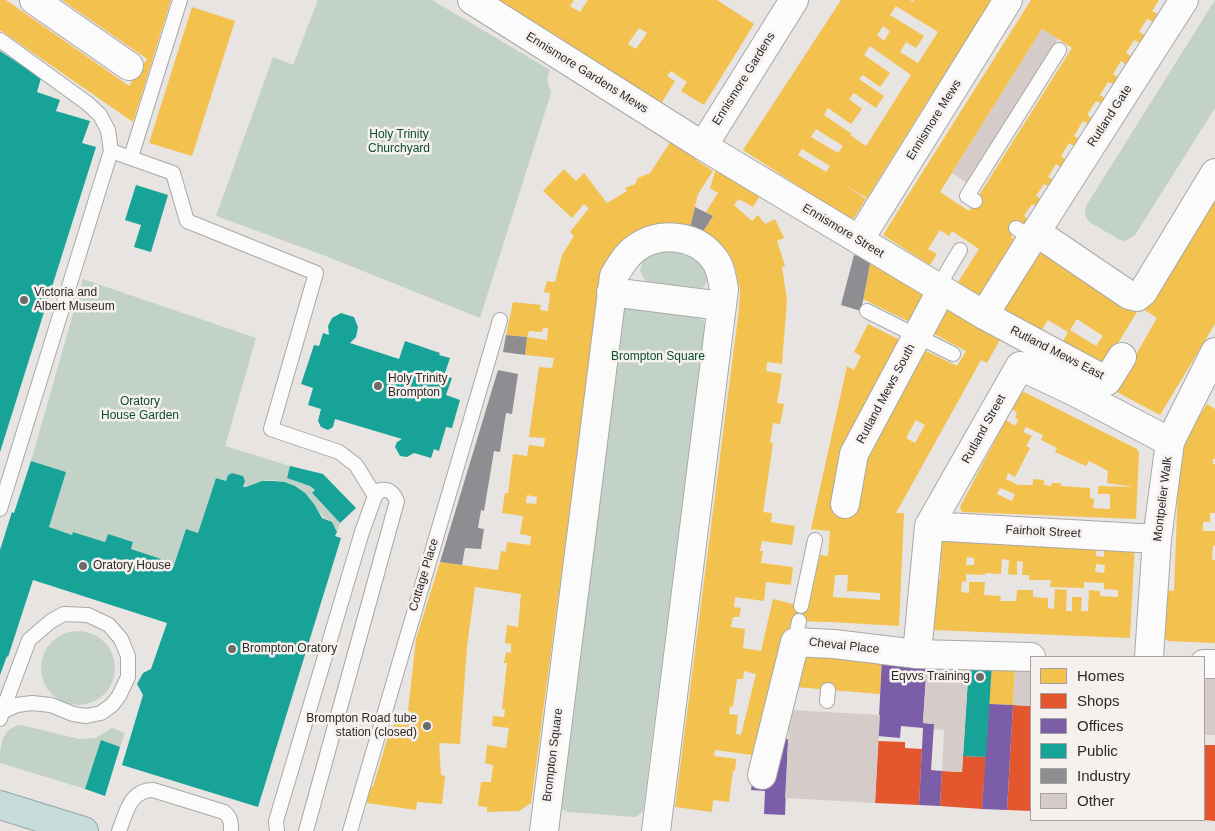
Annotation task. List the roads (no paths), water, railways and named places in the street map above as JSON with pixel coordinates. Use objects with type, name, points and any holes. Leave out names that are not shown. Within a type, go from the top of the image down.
[{"type":"highway","points":[[0,805],[84,831]]},
{"type":"street","points":[[34,0],[129,66]]},
{"type":"street","name":"Ennismore Gardens Mews","points":[[472,0],[703,146]]},
{"type":"street","name":"Ennismore Mews","points":[[859,240],[1008,0]]},
{"type":"street","name":"Rutland Gate","points":[[984,315],[1028,233],[1184,0]]},
{"type":"street","name":"Ennismore Gardens","points":[[703,146],[782,4]]},
{"type":"street","name":"Ennismore Street","points":[[703,146],[984,315]]},
{"type":"street","points":[[1028,233],[1129,295],[1138,297],[1215,173]]},
{"type":"street","name":"Brompton Square","points":[[544,831],[614,276],[622,262],[635,249],[659,237],[674,237],[690,240],[704,248],[715,260],[722,274],[724,289],[656,831]]},
{"type":"street","name":"Rutland Mews South","points":[[845,504],[854,454],[940,288]]},
{"type":"street","points":[[611,292],[722,306]]},
{"type":"street","name":"Rutland Mews East","points":[[984,315],[1107,381],[1122,357]]},
{"type":"street","name":"Montpelier Walk","points":[[1149,656],[1158,539],[1170,442],[1215,352]]},
{"type":"street","name":"Rutland Street","points":[[916,654],[929,526],[1020,366],[1075,392],[1170,442]]},
{"type":"street","name":"Fairholt Street","points":[[929,526],[1158,539]]},
{"type":"street","name":"Cheval Place","points":[[762,776],[797,632],[833,650],[1030,657]]},
{"type":"lane","points":[[131,158],[180,0]]},
{"type":"lane","points":[[0,40],[87,103],[100,116],[108,130],[111,151],[0,509]]},
{"type":"lane","points":[[975,202],[967,196],[1059,50]]},
{"type":"lane","points":[[111,151],[174,173],[187,222],[316,273],[271,429],[339,452],[356,466],[375,496]]},
{"type":"lane","points":[[940,288],[960,250]]},
{"type":"lane","points":[[867,311],[953,354]]},
{"type":"lane","name":"Cottage Place","points":[[350,831],[500,320]]},
{"type":"lane","points":[[277,831],[276,821],[362,532],[375,496],[380,490],[386,489],[393,493],[396,501],[306,831]]},
{"type":"lane","points":[[801,606],[815,540]]},
{"type":"lane","points":[[64,614],[88,615],[109,625],[121,639],[128,656],[128,677],[119,696],[112,705],[101,713],[86,716],[73,714],[51,705],[32,703],[17,704],[1,715],[29,640],[51,621],[64,614]]},
{"type":"lane","points":[[119,831],[130,803],[136,795],[144,790],[153,790],[224,812],[231,821],[231,831]]},
{"type":"place","name":"Victoria and Albert Museum","points":[[24,300]]},
{"type":"place","name":"Holy Trinity Brompton","points":[[378,386]]},
{"type":"place","name":"Oratory House","points":[[83,566]]},
{"type":"place","name":"Brompton Oratory","points":[[232,649]]},
{"type":"place","name":"Eqvvs Training","points":[[980,677]]},
{"type":"place","name":"Brompton Road tube station (closed)","points":[[427,726]]},
{"type":"park label","name":"Holy Trinity Churchyard","points":[[399,142]]},
{"type":"park label","name":"Oratory House Garden","points":[[140,409]]}]
